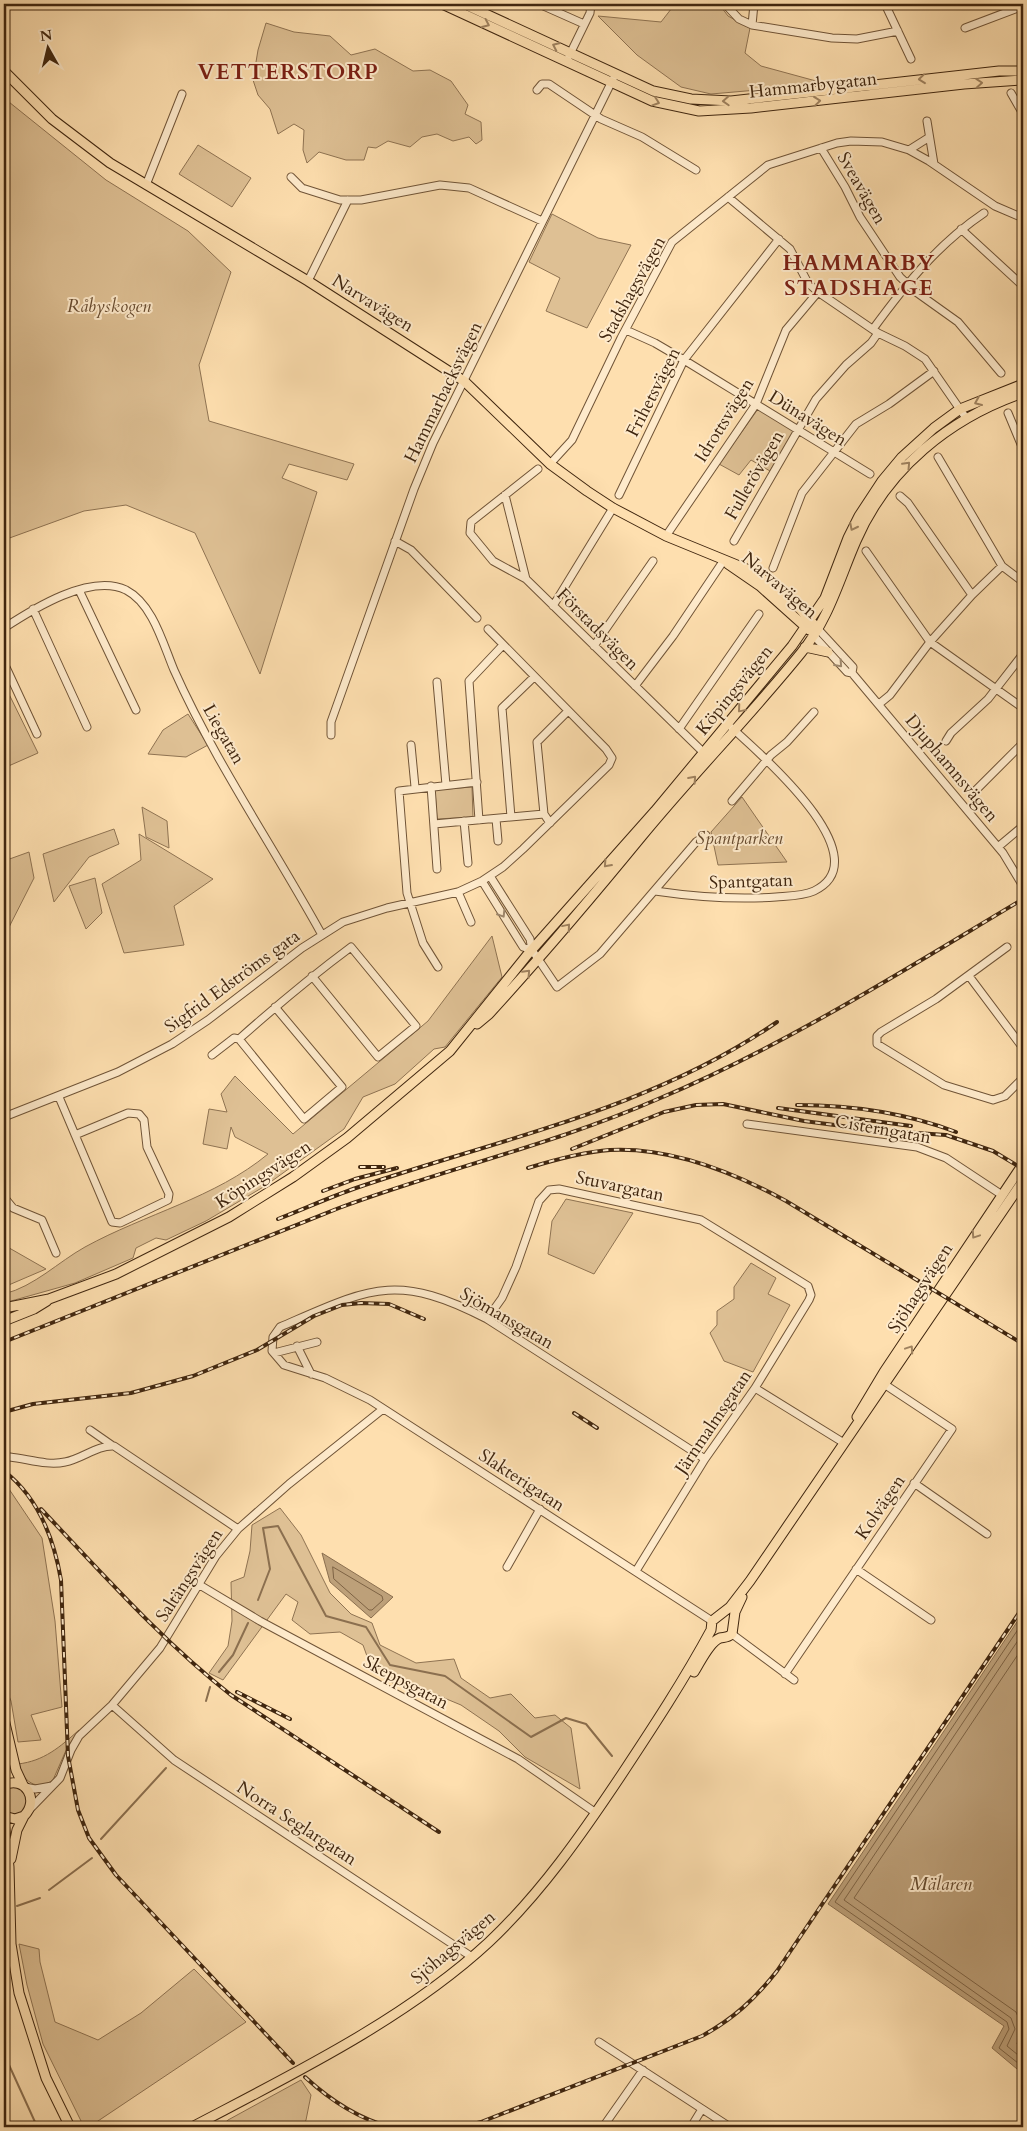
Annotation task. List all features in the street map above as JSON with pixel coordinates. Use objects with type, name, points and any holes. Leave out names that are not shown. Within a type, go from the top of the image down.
[{"type":"main road","points":[[442,4],[567,62],[613,79]]},
{"type":"main road","points":[[464,4],[571,53],[613,79]]},
{"type":"main road","name":"Hammarbygatan","points":[[613,79],[653,91],[711,102],[1023,70]]},
{"type":"main road","name":"Narvavägen","points":[[4,71],[34,103],[110,163],[308,281],[464,381],[550,464],[613,508],[666,536],[741,565],[765,580],[812,628]]},
{"type":"main road","name":"Hammarbygatan","points":[[613,79],[658,103],[699,111],[751,108],[1023,80]]},
{"type":"main road","points":[[783,674],[786,663],[809,634],[832,590],[832,582],[848,538],[882,481],[916,444],[960,410],[1023,384]]},
{"type":"main road","name":"Köpingsvägen","points":[[732,728],[796,640],[812,628],[829,611],[867,519],[888,485],[913,459],[966,418],[1023,393]]},
{"type":"main road","name":"Narvavägen","points":[[724,560],[812,628]]},
{"type":"main road","points":[[789,610],[798,626],[796,640]]},
{"type":"main road","name":"Köpingsvägen","points":[[4,1308],[49,1299],[116,1274],[183,1242],[286,1182],[347,1138],[408,1088],[450,1051],[532,950],[783,674],[805,648],[812,628]]},
{"type":"main road","points":[[805,648],[828,652]]},
{"type":"main road","name":"Köpingsvägen","points":[[467,1032],[489,1014],[540,960],[707,756]]},
{"type":"main road","name":"Sjöhagsvägen","points":[[664,1712],[711,1626],[750,1581],[844,1443],[850,1434],[857,1416],[882,1383],[1006,1197],[1023,1164]]},
{"type":"main road","name":"Sjöhagsvägen","points":[[1006,1197],[1023,1181]]},
{"type":"main road","name":"Köpingsvägen","points":[[4,1321],[34,1309],[49,1299]]},
{"type":"main road","name":"Sjöhagsvägen","points":[[732,1634],[735,1612],[750,1581]]},
{"type":"main road","points":[[721,1615],[728,1617],[734,1623]]},
{"type":"main road","points":[[711,1626],[720,1638],[726,1638],[732,1634]]},
{"type":"main road","name":"Sjöhagsvägen","points":[[192,2127],[382,2023],[472,1957],[496,1935],[556,1869],[664,1712],[712,1646],[720,1638]]},
{"type":"main road","points":[[4,1719],[16,1770],[31,1799],[17,1830],[9,1867]]},
{"type":"main road","points":[[4,1753],[4,1777]]},
{"type":"main road","points":[[4,1784],[12,1782],[24,1786]]},
{"type":"main road","points":[[4,1816],[15,1819],[25,1814]]},
{"type":"main road","points":[[4,1822],[9,1867],[10,1937],[18,1994],[46,2078],[70,2127]]},
{"type":"street","points":[[540,4],[584,24]]},
{"type":"street","points":[[567,62],[592,4]]},
{"type":"street","points":[[725,4],[739,19],[752,25],[846,40],[898,31]]},
{"type":"street","points":[[752,25],[754,4]]},
{"type":"street","points":[[885,4],[911,58]]},
{"type":"street","points":[[965,28],[1023,6]]},
{"type":"street","name":"Hammarbacksvägen","points":[[331,735],[331,722],[395,541],[433,443],[613,79]]},
{"type":"street","points":[[538,90],[542,84],[549,84],[595,115],[642,137],[696,170]]},
{"type":"street","points":[[1011,93],[1023,114]]},
{"type":"street","points":[[146,185],[182,94]]},
{"type":"street","points":[[927,121],[928,138],[934,164]]},
{"type":"street","points":[[909,150],[928,138]]},
{"type":"street","name":"Stadshagsvägen","points":[[550,464],[572,440],[672,242],[768,165],[820,148],[851,141],[869,141],[909,150],[934,164],[995,206],[1022,215]]},
{"type":"street","name":"Sveavägen","points":[[820,148],[845,187],[860,217],[906,283],[958,322],[1001,372]]},
{"type":"street","points":[[291,177],[302,188],[340,200],[447,185],[469,188],[542,221]]},
{"type":"street","points":[[728,197],[790,249],[808,283],[818,292],[876,331],[919,354],[934,371],[966,418]]},
{"type":"street","points":[[308,281],[348,200]]},
{"type":"street","name":"Fullerövägen","points":[[734,541],[816,399],[846,365],[871,344],[876,331],[906,283],[946,241],[984,213]]},
{"type":"street","points":[[961,229],[1023,286]]},
{"type":"street","name":"Frihetsvägen","points":[[620,494],[684,360],[779,239]]},
{"type":"street","name":"Idrottsvägen","points":[[666,536],[756,404],[786,330],[818,292]]},
{"type":"street","name":"Dünavägen","points":[[626,330],[655,343],[684,360],[870,474]]},
{"type":"street","points":[[773,568],[802,493],[834,452],[862,420],[889,404],[934,371]]},
{"type":"street","points":[[1008,413],[1023,449]]},
{"type":"street","points":[[938,457],[1002,566],[1023,582]]},
{"type":"street","points":[[526,579],[493,561],[470,533],[471,522],[538,470]]},
{"type":"street","points":[[505,495],[526,579]]},
{"type":"street","points":[[900,496],[908,503],[972,595]]},
{"type":"street","points":[[553,606],[613,508]]},
{"type":"street","points":[[395,541],[411,550],[477,618]]},
{"type":"street","points":[[866,551],[930,642],[1023,708]]},
{"type":"street","points":[[635,686],[673,636],[724,560]]},
{"type":"street","points":[[594,646],[653,561]]},
{"type":"street","points":[[879,704],[890,695],[930,642],[972,595],[1002,566]]},
{"type":"street","name":"Förstadsvägen","points":[[526,579],[707,756]]},
{"type":"street","name":"Liegatan","points":[[4,628],[33,609],[79,590],[107,586],[121,588],[139,600],[146,608],[190,706],[322,934]]},
{"type":"street","points":[[79,590],[136,710]]},
{"type":"street","points":[[33,609],[87,727]]},
{"type":"street","points":[[679,729],[759,614]]},
{"type":"street","name":"Djuphamnsvägen","points":[[812,628],[828,652],[847,672],[852,673],[998,847],[1023,886]]},
{"type":"street","name":"Djuphamnsvägen","points":[[812,628],[852,667],[852,673]]},
{"type":"street","name":"Sigfrid Edströms gata","points":[[4,1117],[59,1097],[133,1065],[190,1033],[322,934],[343,922],[458,892],[482,881],[503,867],[550,823],[611,761],[606,749],[488,629]]},
{"type":"street","points":[[479,820],[469,680],[503,645]]},
{"type":"street","points":[[946,741],[950,733],[997,690],[1023,654]]},
{"type":"street","points":[[4,662],[37,734]]},
{"type":"street","points":[[511,817],[502,708],[534,676]]},
{"type":"street","points":[[437,682],[446,785]]},
{"type":"street","points":[[550,823],[544,814],[537,742],[568,711]]},
{"type":"street","points":[[732,801],[814,712]]},
{"type":"street","name":"Spantgatan","points":[[655,891],[715,898],[754,899],[812,892],[827,881],[831,874],[834,860],[826,834],[802,796],[732,728]]},
{"type":"street","points":[[974,792],[1023,743]]},
{"type":"street","points":[[410,745],[415,787]]},
{"type":"street","points":[[438,967],[423,943],[410,904],[406,884],[399,791],[415,787],[477,782]]},
{"type":"street","points":[[431,786],[437,868]]},
{"type":"street","points":[[434,824],[544,814]]},
{"type":"street","points":[[496,819],[498,841]]},
{"type":"street","points":[[464,821],[468,863]]},
{"type":"street","points":[[998,847],[1023,826]]},
{"type":"street","points":[[490,876],[530,939],[532,950],[557,986],[600,954],[696,842],[706,835]]},
{"type":"street","points":[[482,881],[523,947],[532,950]]},
{"type":"street","points":[[458,892],[471,922]]},
{"type":"street","points":[[212,1055],[234,1038],[238,1039],[312,976],[351,947],[416,1026],[378,1056],[312,976]]},
{"type":"street","points":[[1007,947],[936,999],[881,1032],[877,1036],[877,1044],[944,1085],[993,1100],[1005,1096],[1023,1078]]},
{"type":"street","points":[[969,976],[1023,1048]]},
{"type":"street","points":[[238,1039],[304,1119],[342,1088],[275,1007]]},
{"type":"street","points":[[59,1097],[112,1222],[120,1223],[168,1200],[169,1194],[147,1147],[143,1117],[134,1113],[128,1113],[76,1135]]},
{"type":"street","name":"Cisterngatan","points":[[747,1124],[918,1146],[946,1158],[1006,1197]]},
{"type":"street","name":"Stuvargatan","points":[[487,1320],[502,1298],[516,1267],[541,1197],[549,1190],[559,1189],[700,1220],[799,1279],[809,1288]]},
{"type":"street","points":[[4,1197],[13,1208],[42,1220],[56,1253]]},
{"type":"street","name":"Järnmalmsgatan","points":[[636,1571],[704,1459],[755,1388],[809,1300],[811,1295],[809,1288]]},
{"type":"street","name":"Sjömansgatan","points":[[276,1355],[273,1337],[280,1327],[350,1297],[372,1291],[392,1289],[418,1292],[453,1303],[487,1320],[704,1459]]},
{"type":"street","points":[[276,1355],[297,1346],[317,1342]]},
{"type":"street","points":[[297,1346],[312,1374]]},
{"type":"street","name":"Slakterigatan","points":[[276,1355],[284,1365],[349,1388],[383,1409],[636,1571],[711,1626]]},
{"type":"street","name":"Kolvägen","points":[[785,1674],[952,1429],[882,1383]]},
{"type":"street","points":[[755,1388],[844,1443]]},
{"type":"street","name":"Saltängsvägen","points":[[25,1814],[60,1778],[71,1750],[79,1736],[112,1705],[160,1648],[216,1556],[238,1529],[289,1484],[383,1409]]},
{"type":"street","points":[[90,1430],[238,1529]]},
{"type":"street","points":[[10,1457],[59,1463],[80,1458],[107,1446],[114,1446]]},
{"type":"street","points":[[914,1483],[987,1534]]},
{"type":"street","points":[[507,1568],[540,1509]]},
{"type":"street","points":[[856,1569],[931,1620]]},
{"type":"street","name":"Skeppsgatan","points":[[198,1584],[260,1621],[518,1759],[596,1813]]},
{"type":"street","points":[[732,1634],[794,1680]]},
{"type":"street","name":"Norra Seglargatan","points":[[112,1705],[174,1760],[472,1957]]},
{"type":"street","points":[[24,1786],[35,1789],[52,1786]]},
{"type":"street","points":[[599,2042],[730,2127]]},
{"type":"street","points":[[603,2127],[643,2070]]},
{"type":"street","points":[[691,2127],[702,2109]]},
{"type":"green space","points":[[675,4],[719,4],[728,16],[750,28],[745,53],[761,66],[827,84],[711,94],[681,87],[637,55],[598,16],[661,22]]},
{"type":"green space","points":[[266,23],[294,32],[330,36],[351,55],[375,49],[413,71],[430,70],[451,81],[468,105],[465,114],[481,122],[482,140],[476,144],[469,137],[453,141],[437,134],[422,137],[410,147],[388,141],[376,148],[368,147],[364,160],[346,160],[319,152],[307,163],[303,150],[304,130],[294,124],[278,134],[270,109],[258,95],[253,80],[258,50]]},
{"type":"green space","name":"Råbyskogen","points":[[4,98],[106,180],[188,231],[231,272],[199,365],[209,421],[354,464],[347,480],[289,464],[282,478],[317,492],[260,674],[195,533],[126,505],[84,511],[4,540]]},
{"type":"green space","points":[[198,145],[251,178],[232,207],[179,174]]},
{"type":"green space","points":[[552,214],[598,238],[631,245],[587,328],[546,311],[560,278],[529,262]]},
{"type":"green space","points":[[758,409],[794,430],[770,471],[751,460],[739,475],[719,464]]},
{"type":"green space","points":[[4,684],[38,753],[4,768]]},
{"type":"green space","points":[[188,714],[208,745],[186,757],[148,754],[163,730]]},
{"type":"green space","points":[[472,787],[473,817],[437,819],[435,790]]},
{"type":"green space","name":"Spantparken","points":[[742,797],[787,862],[718,865],[711,832]]},
{"type":"green space","points":[[142,807],[167,821],[169,848],[146,837]]},
{"type":"green space","points":[[114,829],[119,844],[89,857],[54,902],[43,854]]},
{"type":"green space","points":[[139,834],[213,879],[174,906],[184,945],[124,953],[102,884],[141,860]]},
{"type":"green space","points":[[29,852],[34,878],[4,937],[4,861]]},
{"type":"green space","points":[[95,878],[102,913],[86,929],[69,886]]},
{"type":"green space","points":[[492,936],[502,977],[445,1047],[434,1049],[395,1084],[363,1097],[344,1129],[265,1186],[206,1221],[166,1240],[156,1238],[136,1248],[133,1258],[75,1283],[4,1303],[4,1294],[36,1280],[85,1247],[108,1235],[203,1194],[247,1169],[268,1154],[235,1137],[231,1127],[227,1149],[203,1144],[209,1109],[227,1112],[221,1094],[235,1076],[293,1134],[428,1021]]},
{"type":"green space","points":[[566,1199],[633,1213],[594,1274],[548,1254],[552,1221]]},
{"type":"green space","points":[[4,1245],[46,1269],[4,1287]]},
{"type":"green space","points":[[751,1263],[776,1278],[768,1294],[790,1305],[753,1372],[724,1361],[710,1333],[717,1325],[717,1311],[734,1299],[734,1287]]},
{"type":"green space","points":[[9,1489],[42,1538],[55,1621],[62,1707],[31,1715],[41,1740],[18,1742],[11,1701],[4,1684],[4,1492]]},
{"type":"green space","points":[[280,1508],[301,1535],[330,1593],[351,1614],[372,1623],[380,1645],[416,1663],[454,1659],[461,1678],[490,1698],[511,1694],[535,1718],[555,1715],[571,1728],[580,1789],[525,1757],[499,1731],[461,1705],[420,1688],[396,1685],[372,1670],[363,1645],[340,1632],[310,1634],[292,1620],[298,1602],[286,1594],[223,1680],[209,1673],[228,1646],[232,1621],[231,1582],[244,1577],[250,1551],[252,1525]]},
{"type":"green space","points":[[79,1730],[67,1748],[53,1780],[36,1785],[27,1780],[18,1764],[44,1756]]},
{"type":"green space","points":[[11,1787],[23,1791],[27,1799],[24,1809],[14,1816],[4,1811],[4,1791]]},
{"type":"green space","points":[[19,1944],[39,1949],[40,1962],[55,2022],[98,2040],[141,2013],[194,1969],[246,2022],[89,2127],[84,2127],[43,2044],[27,1985]]},
{"type":"green space","points":[[301,2080],[311,2095],[306,2120],[302,2127],[220,2127],[228,2120]]},
{"type":"water","points":[[322,1553],[393,1597],[371,1618],[330,1582]]},
{"type":"water","name":"Mälaren","points":[[1023,1613],[1023,2074],[992,2048],[1004,2026],[828,1904]]},
{"type":"waterway","points":[[258,1600],[270,1569],[263,1528],[278,1526],[326,1616],[366,1627],[390,1665],[445,1676],[531,1737],[566,1718],[586,1724],[612,1756]]},
{"type":"waterway","points":[[219,1672],[233,1655],[248,1623]]},
{"type":"waterway","points":[[206,1701],[210,1687]]},
{"type":"waterway","points":[[101,1839],[166,1768]]},
{"type":"waterway","points":[[49,1890],[92,1858]]},
{"type":"waterway","points":[[17,1906],[40,1898]]},
{"type":"waterway","points":[[4,2054],[35,2122]]},
{"type":"railway","points":[[4,1342],[339,1208],[579,1130],[658,1099],[706,1078],[798,1031],[1023,899]]},
{"type":"railway","points":[[278,1219],[356,1188],[519,1137],[626,1100],[678,1078],[729,1052],[777,1022]]},
{"type":"railway","points":[[572,1149],[664,1112],[696,1105],[723,1104],[804,1121],[873,1130],[946,1135],[993,1151],[1023,1169]]},
{"type":"railway","points":[[797,1105],[878,1111],[937,1125],[956,1132]]},
{"type":"railway","points":[[778,1108],[911,1126]]},
{"type":"railway","points":[[528,1168],[558,1159],[589,1153],[610,1150],[633,1150],[679,1157],[723,1171],[786,1201],[1023,1344]]},
{"type":"railway","points":[[360,1167],[384,1167]]},
{"type":"railway","points":[[323,1191],[355,1179],[397,1168]]},
{"type":"railway","points":[[4,1412],[33,1404],[131,1393],[193,1376],[257,1350],[314,1316],[342,1305],[361,1303],[389,1304],[424,1319]]},
{"type":"railway","points":[[574,1413],[597,1428]]},
{"type":"railway","points":[[4,1471],[16,1481],[35,1506],[49,1534],[58,1565],[61,1580],[68,1756],[78,1810],[89,1838],[116,1875],[293,2063]]},
{"type":"railway","points":[[41,1509],[156,1629],[205,1674],[231,1695],[439,1832]]},
{"type":"railway","points":[[462,2127],[481,2122],[702,2036],[724,2023],[752,1999],[777,1971],[1023,1607]]},
{"type":"railway","points":[[237,1692],[290,1719]]},
{"type":"railway","points":[[305,2077],[344,2107],[366,2119],[390,2127]]},
{"type":"district","name":"VETTERSTORP","points":[[288,71]]},
{"type":"district","name":"HAMMARBY STADSHAGE","points":[[859,274]]}]
